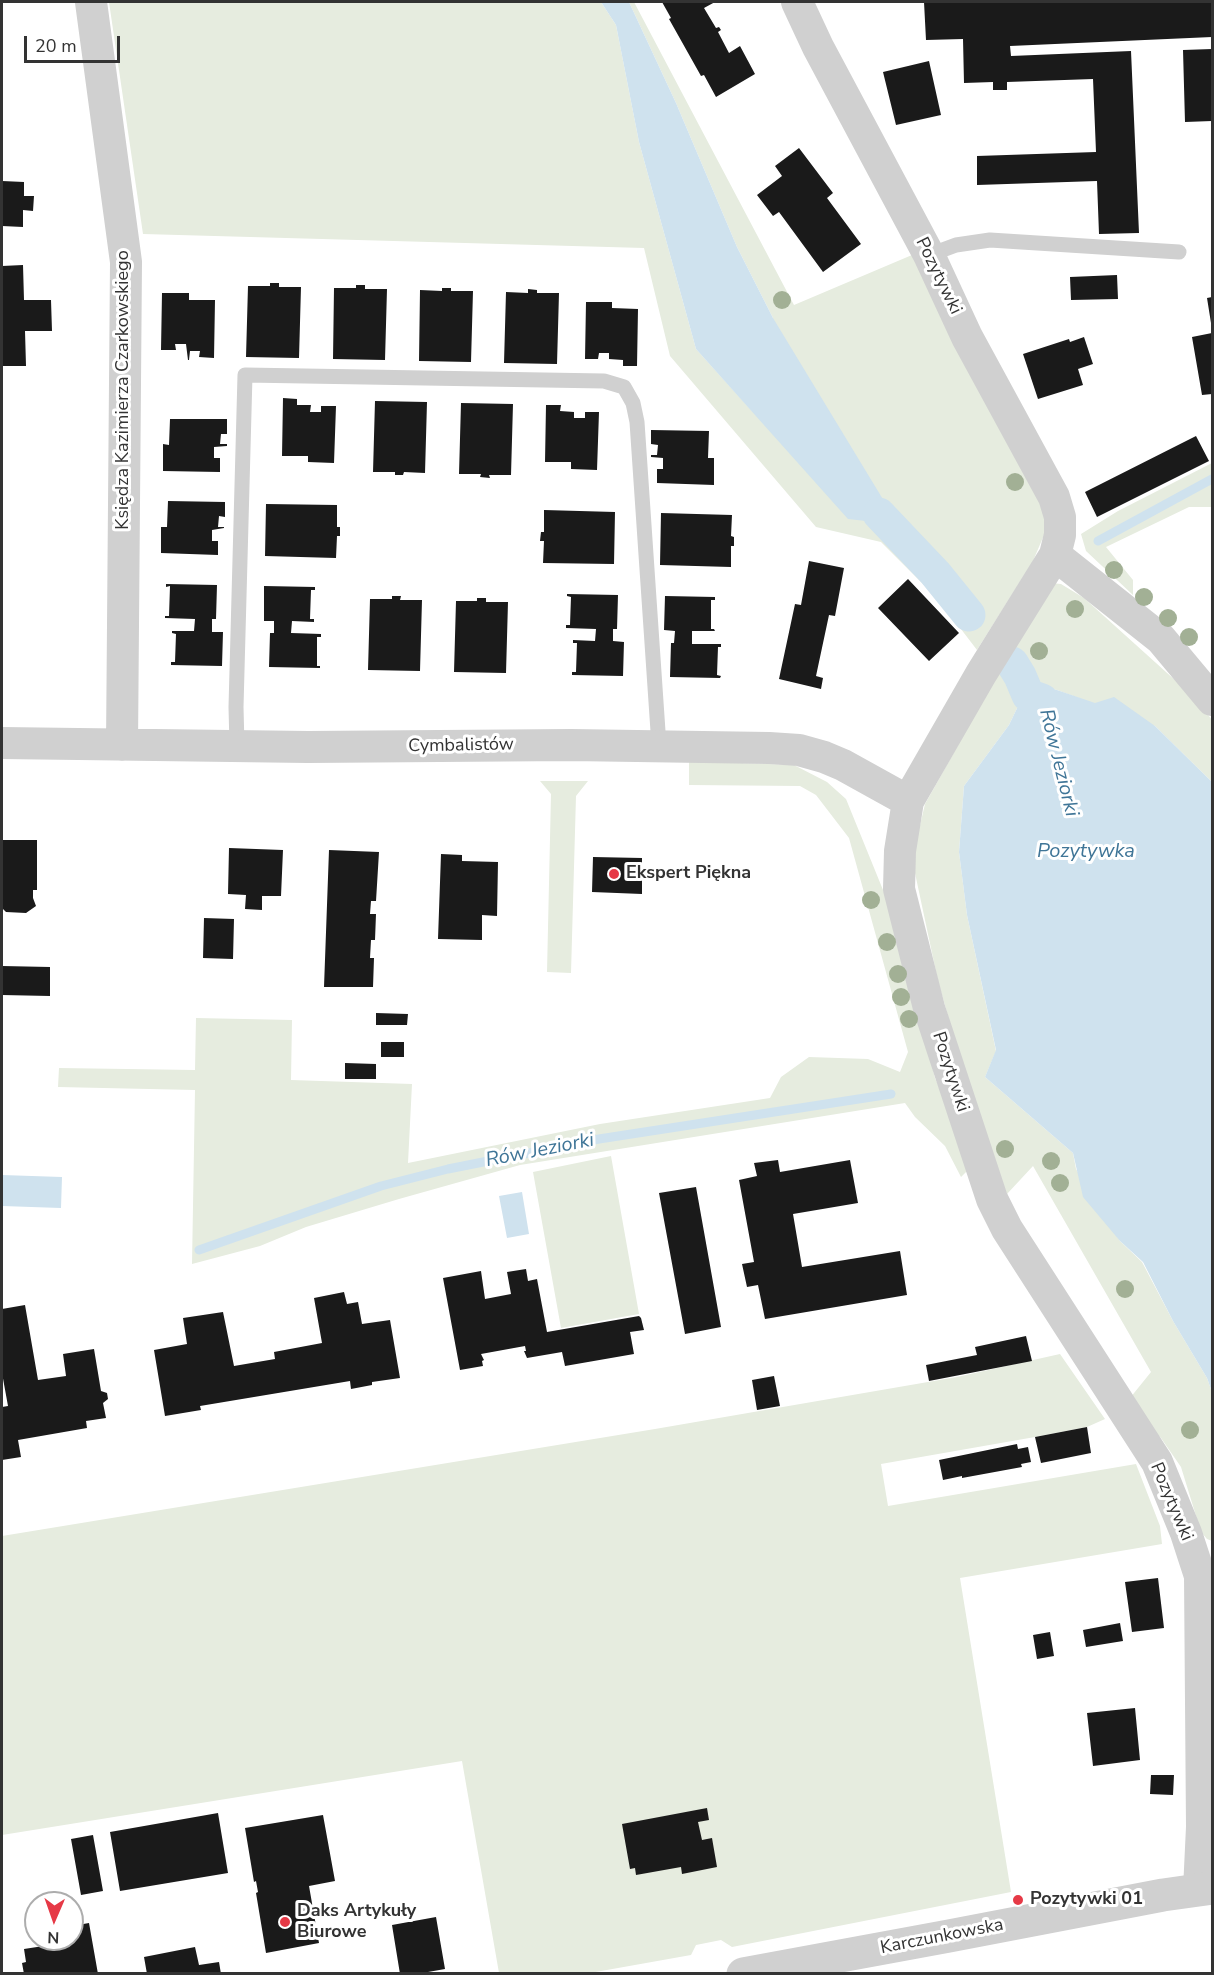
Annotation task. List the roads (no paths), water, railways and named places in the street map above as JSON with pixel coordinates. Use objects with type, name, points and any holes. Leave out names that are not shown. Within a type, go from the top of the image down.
[{"type":"street","name":"Księdza Kazimierza Czarkowskiego","points":[[91,2],[126,262],[122,745]]},
{"type":"street","name":"Pozytywki","points":[[797,2],[818,47],[929,255],[967,337],[1054,497],[1060,517],[1060,535],[1055,555],[908,801],[900,851],[899,888],[929,1008],[992,1200],[1007,1229],[1156,1462],[1186,1533],[1206,1570],[1202,1827],[1206,1889]]},
{"type":"street","points":[[1055,555],[1161,639],[1212,700]]},
{"type":"street","name":"Cymbalistów","points":[[2,743],[237,746],[658,746],[799,750],[843,765],[908,801]]},
{"type":"street","name":"Karczunkowska","points":[[743,1974],[1163,1895],[1206,1889]]},
{"type":"lane","points":[[929,255],[956,244],[990,240],[1179,252]]},
{"type":"lane","points":[[237,746],[236,707],[245,375],[604,381],[624,387],[633,403],[637,422],[658,746]]},
{"type":"water","points":[[601,2],[629,2],[676,103],[737,247],[773,318],[884,501],[884,508],[879,514],[866,521],[848,519],[696,349],[639,142],[616,25]]},
{"type":"water","name":"Pozytywka","points":[[1023,673],[1031,684],[1039,688],[1057,690],[1095,703],[1114,697],[1155,726],[1212,782],[1212,1392],[1207,1378],[1173,1321],[1143,1262],[1120,1241],[1083,1197],[1073,1153],[985,1077],[996,1050],[967,915],[959,852],[964,786],[1009,725],[1020,702],[1022,690],[1017,683]]},
{"type":"water","points":[[2,1175],[62,1177],[61,1208],[2,1206]]},
{"type":"water","points":[[522,1192],[529,1234],[507,1238],[499,1196]]},
{"type":"waterway","name":"Rów Jeziorki","points":[[1098,541],[1212,479]]},
{"type":"waterway","points":[[879,514],[935,573],[969,615]]},
{"type":"waterway","points":[[1012,663],[1028,695],[1042,700]]},
{"type":"waterway","name":"Rów Jeziorki","points":[[199,1250],[381,1186],[448,1169],[599,1139],[891,1094]]},
{"type":"place","name":"Ekspert Piękna","points":[[614,874]]},
{"type":"place","name":"Pozytywki 01","points":[[1018,1900]]},
{"type":"place","name":"Daks Artykuły Biurowe","points":[[285,1922]]}]
